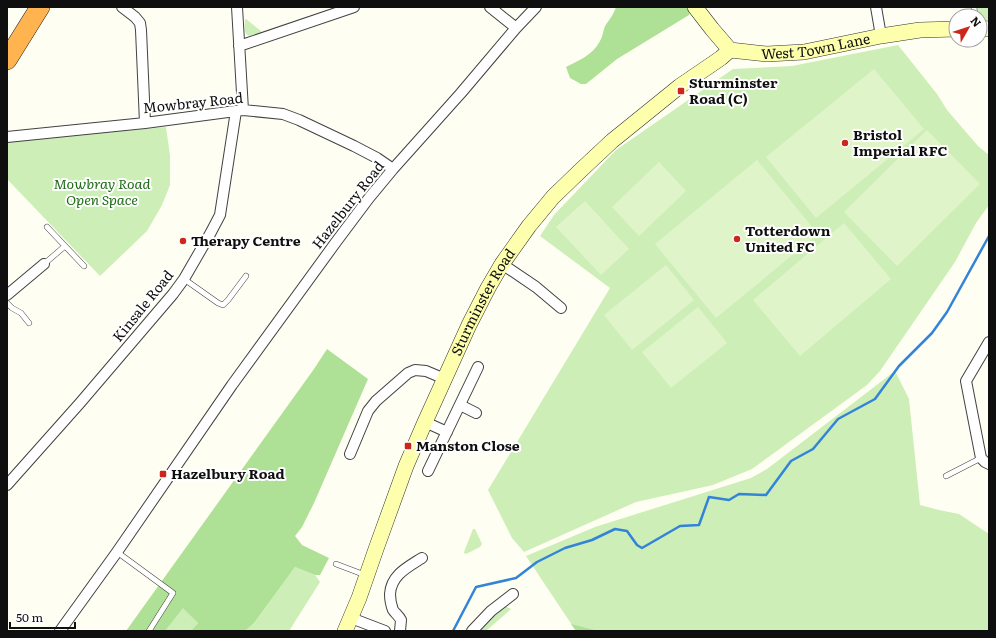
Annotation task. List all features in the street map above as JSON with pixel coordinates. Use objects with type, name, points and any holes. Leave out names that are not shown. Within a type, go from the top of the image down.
[{"type":"highway","points":[[7,60],[40,7]]},
{"type":"street","points":[[122,7],[140,23],[145,123]]},
{"type":"street","name":"Kinsale Road","points":[[7,485],[80,403],[173,294],[184,279],[220,215],[239,111],[239,46],[237,7]]},
{"type":"street","points":[[239,46],[354,7]]},
{"type":"street","points":[[490,7],[516,28]]},
{"type":"street","name":"Hazelbury Road","points":[[60,631],[117,552],[232,384],[369,198],[516,28],[536,7]]},
{"type":"street","points":[[695,7],[730,50]]},
{"type":"street","points":[[876,7],[881,36]]},
{"type":"street","name":"West Town Lane","points":[[730,50],[766,54],[804,52],[881,36],[920,30],[948,29]]},
{"type":"street","name":"Sturminster Road","points":[[348,624],[360,598],[406,466],[469,325],[502,264],[529,226],[553,197],[581,170],[612,141],[680,86],[721,58],[730,50]]},
{"type":"street","name":"Mowbray Road","points":[[7,137],[145,123],[239,111],[282,114],[299,120],[377,158],[393,169]]},
{"type":"street","points":[[7,295],[44,264]]},
{"type":"street","points":[[502,264],[536,287],[561,308]]},
{"type":"street","points":[[985,461],[966,382],[989,342]]},
{"type":"street","points":[[428,471],[478,367]]},
{"type":"street","points":[[350,454],[368,411],[376,401],[408,373],[415,370],[426,371],[445,379]]},
{"type":"street","points":[[460,405],[476,413]]},
{"type":"street","points":[[425,422],[447,432]]},
{"type":"street","points":[[400,631],[401,620],[393,609],[390,601],[390,592],[397,576],[422,558]]},
{"type":"street","points":[[472,631],[491,611],[513,594]]},
{"type":"street","points":[[348,624],[385,631]]},
{"type":"lane","points":[[47,227],[84,266]]},
{"type":"lane","points":[[44,264],[65,246]]},
{"type":"lane","points":[[184,279],[218,304],[222,304],[228,300],[246,276]]},
{"type":"lane","points":[[7,303],[23,315],[29,323]]},
{"type":"lane","points":[[946,476],[985,461]]},
{"type":"lane","points":[[117,552],[173,593],[149,631]]},
{"type":"lane","points":[[336,564],[367,576]]},
{"type":"green space","points":[[616,7],[686,7],[690,12],[689,15],[617,59],[586,84],[581,84],[570,78],[566,67],[585,57],[594,50],[602,37],[605,26],[613,15]]},
{"type":"green space","points":[[989,7],[989,20],[988,8],[977,8]]},
{"type":"green space","points":[[245,19],[261,32],[249,36],[247,35],[245,29]]},
{"type":"green space","points":[[898,45],[937,94],[947,110],[978,146],[989,155],[989,205],[976,223],[955,262],[880,371],[867,385],[752,469],[713,485],[636,502],[524,552],[512,538],[488,490],[610,288],[540,236],[554,215],[616,150],[733,69],[792,66]]},
{"type":"green space","name":"Bristol Imperial RFC","points":[[874,69],[924,129],[816,218],[766,157]]},
{"type":"green space","name":"Mowbray Road Open Space","points":[[166,127],[170,156],[170,185],[162,205],[147,231],[100,276],[7,179],[7,142]]},
{"type":"green space","points":[[927,130],[980,184],[897,266],[844,212]]},
{"type":"green space","name":"Totterdown United FC","points":[[757,160],[818,234],[716,318],[655,244]]},
{"type":"green space","points":[[659,162],[686,191],[639,236],[612,207]]},
{"type":"green space","points":[[585,201],[629,249],[601,275],[556,227]]},
{"type":"green space","points":[[844,223],[891,279],[800,356],[753,300]]},
{"type":"green space","points":[[666,265],[694,300],[632,350],[604,315]]},
{"type":"green space","points":[[698,307],[727,343],[671,388],[642,352]]},
{"type":"green space","points":[[327,349],[368,379],[314,503],[302,527],[295,536],[302,545],[329,558],[320,575],[315,575],[295,567],[254,623],[245,631],[191,631],[198,623],[183,608],[165,631],[126,631],[314,369]]},
{"type":"green space","points":[[895,371],[909,399],[920,505],[959,514],[989,534],[989,631],[576,631],[526,556],[595,527],[751,478],[767,469]]},
{"type":"green space","points":[[473,529],[475,529],[482,544],[480,547],[466,554],[464,552]]},
{"type":"green space","points":[[295,567],[315,575],[320,582],[289,631],[245,631],[254,623]]},
{"type":"green space","points":[[505,606],[511,609],[486,631],[476,631],[482,624]]},
{"type":"green space","points":[[183,607],[198,623],[191,631],[165,631]]},
{"type":"green space","points":[[571,624],[598,631],[576,631]]},
{"type":"waterway","points":[[453,631],[476,587],[516,578],[537,562],[565,548],[592,540],[615,529],[627,531],[637,545],[642,548],[680,526],[699,525],[709,497],[729,500],[739,494],[766,495],[791,461],[813,449],[838,419],[875,399],[899,366],[932,333],[947,312],[989,236]]},
{"type":"place","name":"Sturminster Road (C)","points":[[681,91]]},
{"type":"place","name":"Bristol Imperial RFC","points":[[845,143]]},
{"type":"place","name":"Totterdown United FC","points":[[737,239]]},
{"type":"place","name":"Therapy Centre","points":[[183,241]]},
{"type":"place","name":"Manston Close","points":[[408,446]]},
{"type":"place","name":"Hazelbury Road","points":[[163,474]]}]
